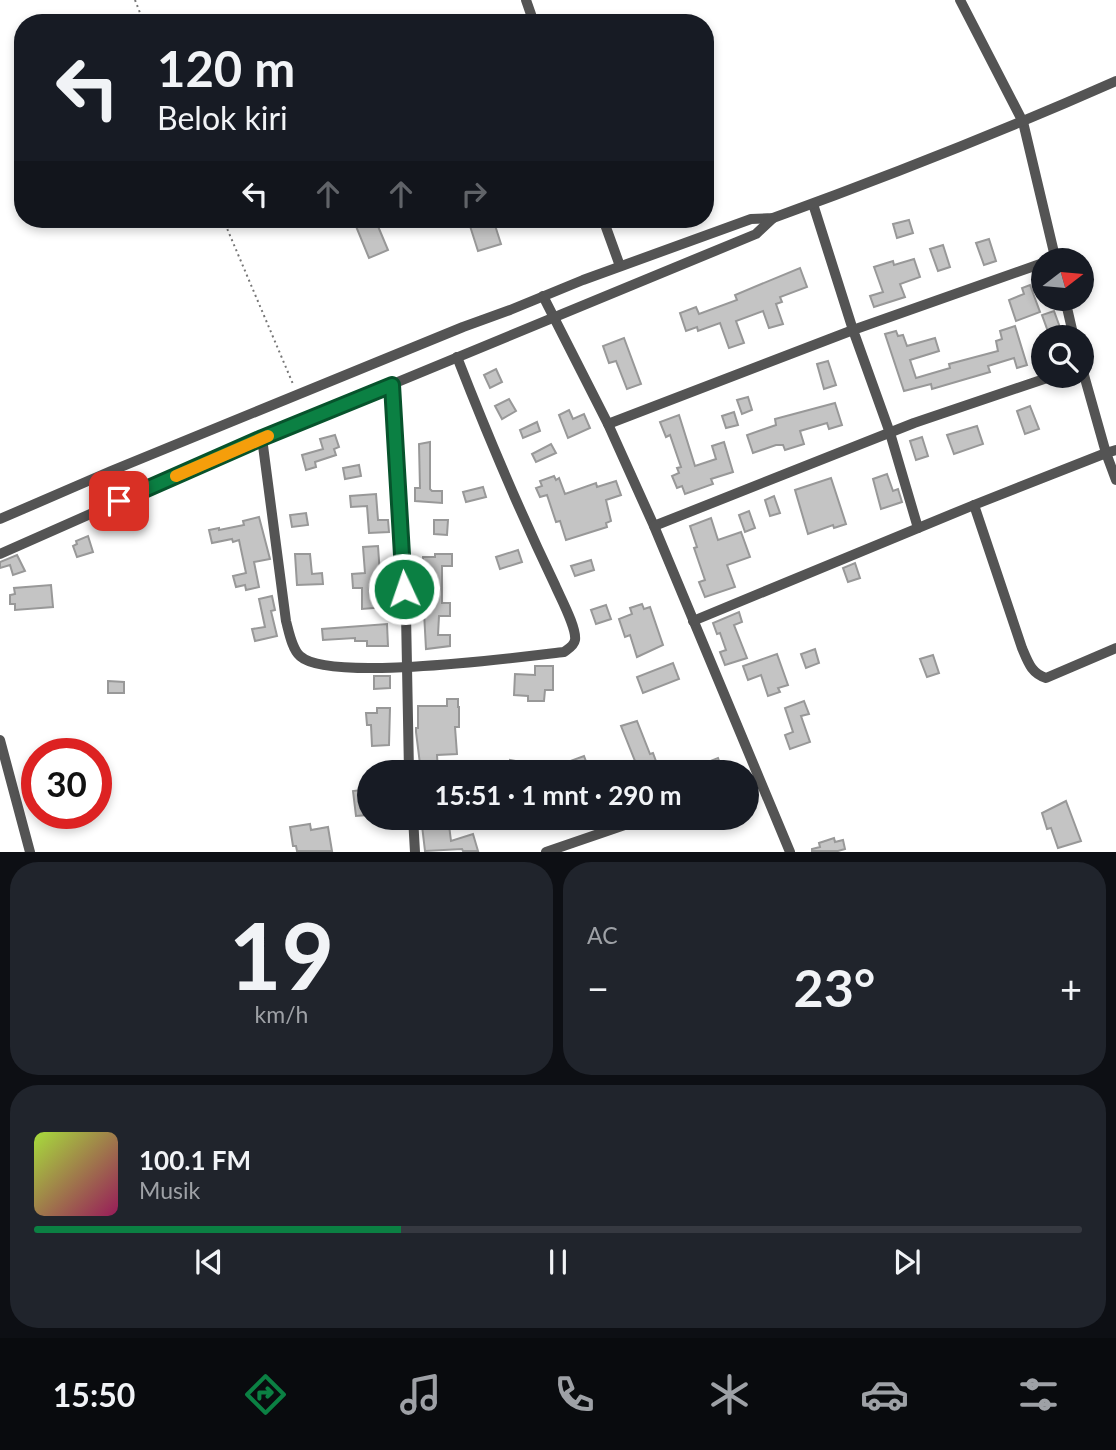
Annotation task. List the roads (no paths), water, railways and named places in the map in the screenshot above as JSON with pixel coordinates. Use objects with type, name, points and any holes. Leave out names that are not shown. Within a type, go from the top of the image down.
[{"type":"street","points":[[960,0],[1023,122],[1051,248]]},
{"type":"street","points":[[0,519],[583,280],[751,219],[773,218],[813,204],[925,162],[1116,81]]},
{"type":"street","points":[[813,204],[853,330],[890,433],[918,528]]},
{"type":"street","points":[[0,554],[262,438],[756,233],[773,218]]},
{"type":"street","points":[[606,228],[620,266]]},
{"type":"street","points":[[608,424],[853,330],[1031,267]]},
{"type":"street","points":[[583,280],[592,301]]},
{"type":"street","points":[[544,296],[608,424],[654,526],[790,852]]},
{"type":"street","points":[[262,438],[286,621],[300,656],[312,662],[334,666],[407,667],[467,664],[564,652],[575,640],[564,604],[501,470],[457,356]]},
{"type":"street","points":[[654,526],[890,433],[1031,384]]},
{"type":"street","points":[[392,385],[407,667],[409,760]]},
{"type":"street","points":[[1089,388],[1111,451],[1116,480]]},
{"type":"street","points":[[693,621],[1111,451]]},
{"type":"street","points":[[974,505],[1022,648],[1037,675],[1046,678],[1116,648]]},
{"type":"street","points":[[0,740],[30,852]]},
{"type":"street","points":[[414,830],[415,852]]},
{"type":"street","points":[[546,852],[610,830]]}]
